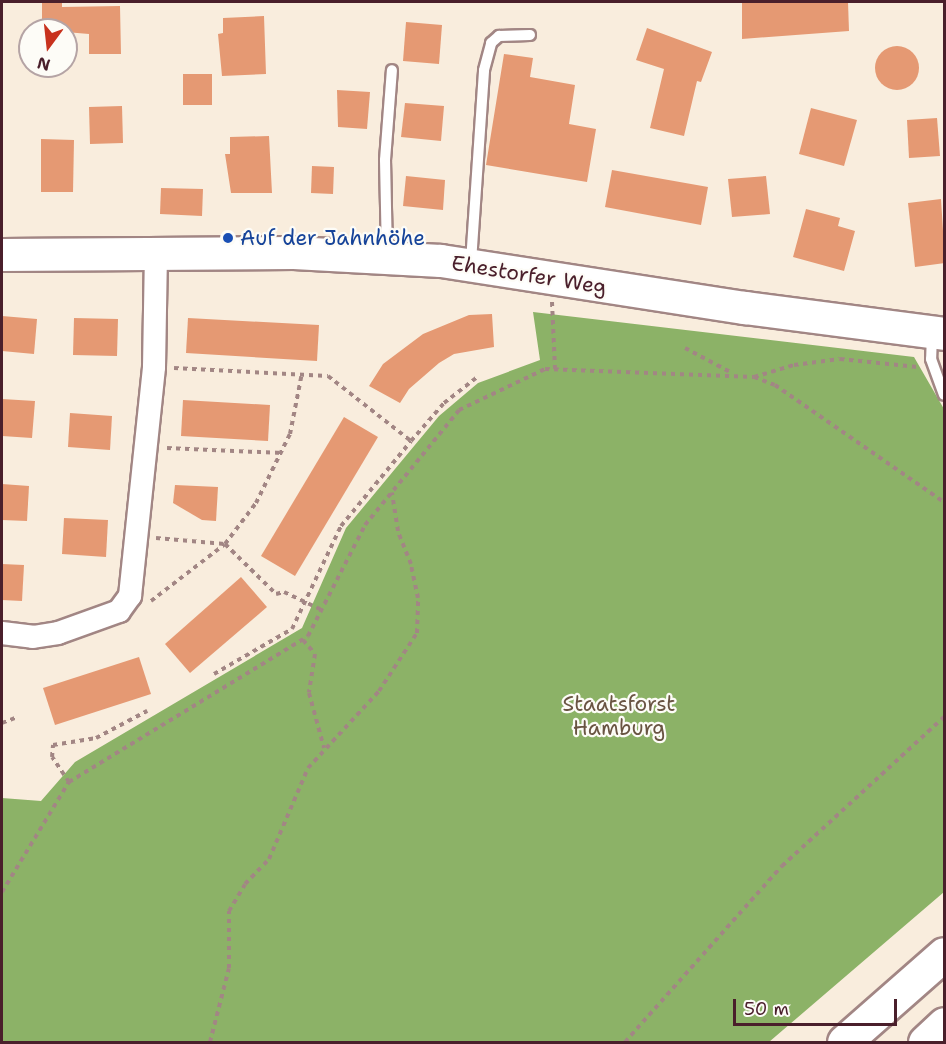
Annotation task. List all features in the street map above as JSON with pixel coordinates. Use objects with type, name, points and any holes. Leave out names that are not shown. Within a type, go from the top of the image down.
[{"type":"highway","points":[[844,1042],[945,954]]},
{"type":"highway","points":[[925,1042],[945,1024]]},
{"type":"main road","name":"Ehestorfer Weg","points":[[2,255],[294,253],[471,265],[938,334]]},
{"type":"street","points":[[2,633],[44,637],[119,611],[127,605],[138,537],[154,367],[156,255]]},
{"type":"lane","points":[[471,265],[484,70],[491,43],[499,36],[530,35]]},
{"type":"lane","points":[[387,258],[385,160],[392,70]]},
{"type":"lane","points":[[938,334],[933,369],[945,395]]},
{"type":"path","points":[[552,302],[555,369]]},
{"type":"path","points":[[685,348],[733,374]]},
{"type":"path","points":[[754,377],[794,365],[840,359],[933,369]]},
{"type":"path","points":[[175,368],[328,376],[411,441]]},
{"type":"path","points":[[2,892],[69,782],[303,640],[365,525],[459,410],[545,369],[733,374],[754,377],[774,385],[945,502]]},
{"type":"path","points":[[127,605],[136,607],[150,602],[225,544],[256,503],[283,453],[302,373]]},
{"type":"path","points":[[214,674],[292,629],[341,526],[444,404],[476,378]]},
{"type":"path","points":[[169,448],[283,453]]},
{"type":"path","points":[[210,1042],[230,968],[229,911],[245,884],[269,859],[289,805],[308,768],[324,748],[380,691],[417,633],[418,598],[411,564],[398,531],[391,491]]},
{"type":"path","points":[[138,537],[225,544],[272,590],[321,610]]},
{"type":"path","points":[[303,640],[315,654],[309,693],[324,748]]},
{"type":"path","points":[[69,782],[52,757],[53,745],[96,738],[147,711]]},
{"type":"path","points":[[2,723],[18,717]]},
{"type":"path","points":[[625,1042],[782,866],[945,717]]},
{"type":"green space","name":"Staatsforst Hamburg","points":[[533,312],[914,357],[944,409],[944,892],[769,1042],[2,1042],[2,798],[41,801],[75,762],[302,628],[346,528],[439,416],[478,383],[540,360]]},
{"type":"building","points":[[42,2],[62,2],[62,7],[120,6],[121,54],[89,54],[89,34],[78,33],[78,18],[42,18]]},
{"type":"building","points":[[742,2],[848,2],[849,31],[742,39]]},
{"type":"building","points":[[264,16],[266,74],[222,76],[218,34],[223,33],[223,18]]},
{"type":"building","points":[[406,22],[442,25],[439,64],[403,61]]},
{"type":"building","points":[[647,28],[712,52],[701,82],[697,81],[684,136],[650,128],[664,69],[636,60]]},
{"type":"building","points":[[897,46],[906,47],[913,52],[918,59],[918,77],[913,84],[906,89],[897,90],[888,89],[881,84],[876,77],[875,68],[876,59],[881,52],[888,47]]},
{"type":"building","points":[[504,54],[533,58],[530,77],[575,85],[569,124],[596,129],[587,182],[486,165]]},
{"type":"building","points":[[183,74],[212,74],[212,105],[183,105]]},
{"type":"building","points":[[337,90],[370,92],[367,129],[338,127]]},
{"type":"building","points":[[405,103],[444,106],[441,141],[401,137]]},
{"type":"building","points":[[122,106],[123,143],[90,144],[89,107]]},
{"type":"building","points":[[811,108],[857,120],[844,166],[799,154]]},
{"type":"building","points":[[937,118],[940,156],[909,158],[907,120]]},
{"type":"building","points":[[269,136],[272,193],[231,193],[225,154],[230,154],[230,137]]},
{"type":"building","points":[[41,139],[74,140],[73,192],[41,192]]},
{"type":"building","points":[[312,166],[334,167],[333,194],[311,193]]},
{"type":"building","points":[[612,170],[708,187],[701,225],[605,207]]},
{"type":"building","points":[[406,176],[445,180],[443,210],[403,206]]},
{"type":"building","points":[[766,176],[770,214],[732,217],[728,179]]},
{"type":"building","points":[[161,188],[203,189],[202,216],[160,214]]},
{"type":"building","points":[[941,199],[945,263],[915,267],[908,203]]},
{"type":"building","points":[[806,209],[840,218],[838,226],[855,231],[844,271],[793,257]]},
{"type":"building","points":[[492,314],[494,347],[454,354],[439,363],[409,389],[400,403],[369,386],[383,364],[423,334],[469,315]]},
{"type":"building","points":[[2,316],[37,319],[34,354],[2,351]]},
{"type":"building","points":[[74,318],[118,319],[117,356],[73,355]]},
{"type":"building","points":[[188,318],[319,325],[317,361],[186,353]]},
{"type":"building","points":[[2,399],[35,401],[32,438],[2,436]]},
{"type":"building","points":[[183,400],[270,405],[268,441],[181,436]]},
{"type":"building","points":[[70,413],[112,416],[110,450],[68,447]]},
{"type":"building","points":[[344,417],[378,437],[295,576],[261,556]]},
{"type":"building","points":[[2,484],[29,486],[27,521],[2,520]]},
{"type":"building","points":[[175,485],[218,487],[216,521],[202,520],[173,503]]},
{"type":"building","points":[[64,518],[108,520],[106,557],[62,554]]},
{"type":"building","points":[[2,564],[24,565],[22,601],[2,600]]},
{"type":"building","points":[[241,577],[267,607],[190,673],[165,644]]},
{"type":"building","points":[[139,657],[151,694],[55,725],[43,688]]},
{"type":"place","name":"Auf der Jahnhöhe","points":[[228,238]]}]
